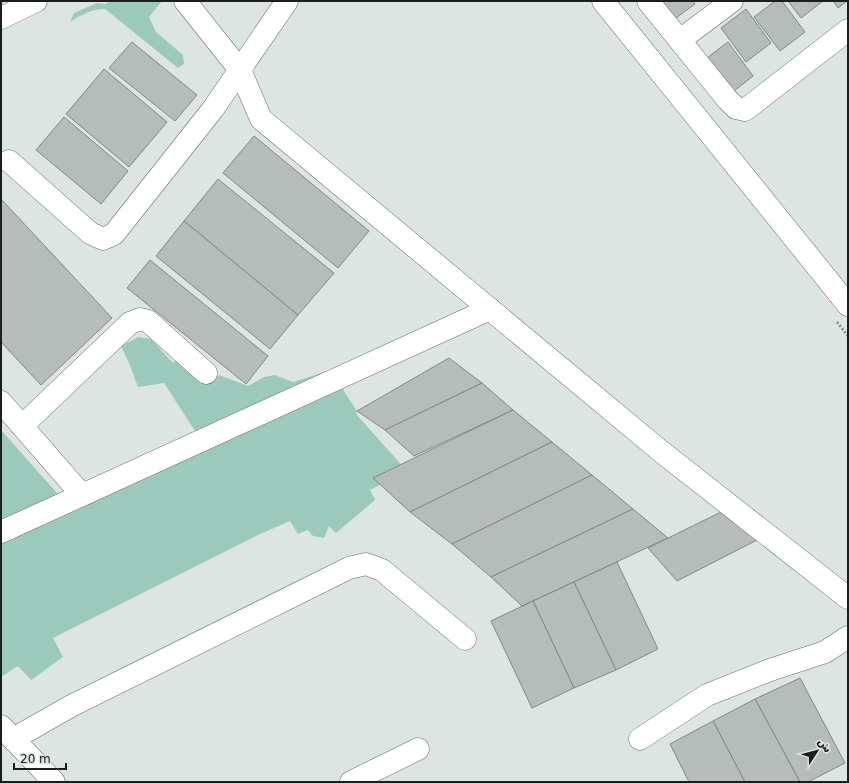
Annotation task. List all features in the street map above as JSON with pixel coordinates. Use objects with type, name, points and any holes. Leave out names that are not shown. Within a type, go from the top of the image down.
[{"type":"street","points":[[1,18],[36,1]]},
{"type":"street","points":[[185,1],[240,70],[261,119],[663,453],[848,598]]},
{"type":"street","points":[[10,161],[90,233],[103,238],[114,234],[213,109],[287,1]]},
{"type":"street","points":[[603,1],[848,305]]},
{"type":"street","points":[[648,1],[727,99],[736,108],[745,110],[848,30]]},
{"type":"street","points":[[680,40],[732,1]]},
{"type":"street","points":[[1,532],[490,309]]},
{"type":"street","points":[[22,426],[130,323],[140,319],[148,321],[206,373]]},
{"type":"street","points":[[1,402],[82,495]]},
{"type":"street","points":[[54,782],[7,732],[71,706],[349,568],[366,564],[382,570],[465,639]]},
{"type":"street","points":[[640,739],[707,695],[770,670],[825,652],[848,637]]},
{"type":"street","points":[[351,782],[418,749]]},
{"type":"green space","points":[[111,1],[162,1],[149,17],[156,32],[183,55],[184,64],[178,68],[105,9],[91,11],[70,22],[74,13],[97,3],[105,4]]},
{"type":"green space","points":[[138,337],[151,339],[172,362],[181,360],[209,383],[219,375],[248,386],[264,377],[275,375],[293,382],[334,369],[345,393],[357,411],[356,414],[407,471],[370,490],[375,500],[336,533],[329,526],[324,538],[313,536],[308,530],[298,534],[290,521],[258,535],[53,638],[63,657],[31,680],[18,666],[1,677],[1,430],[64,501],[197,434],[164,383],[138,387],[121,346]]},
{"type":"building","points":[[653,1],[693,1],[695,4],[669,23]]},
{"type":"building","points":[[775,1],[782,1],[805,32],[780,51],[754,17]]},
{"type":"building","points":[[788,1],[823,1],[801,18]]},
{"type":"building","points":[[833,1],[847,1],[838,8]]},
{"type":"building","points":[[746,9],[771,43],[746,62],[721,28]]},
{"type":"building","points":[[132,42],[197,95],[175,121],[109,68]]},
{"type":"building","points":[[728,42],[753,76],[729,95],[703,61]]},
{"type":"building","points":[[104,69],[167,122],[129,167],[66,114]]},
{"type":"building","points":[[64,117],[128,171],[101,204],[36,150]]},
{"type":"building","points":[[254,136],[369,231],[338,268],[223,173]]},
{"type":"building","points":[[218,179],[334,273],[298,315],[184,221]]},
{"type":"building","points":[[1,199],[112,318],[41,385],[1,342]]},
{"type":"building","points":[[184,221],[298,315],[270,349],[156,256]]},
{"type":"building","points":[[150,260],[268,356],[246,384],[127,288]]},
{"type":"building","points":[[449,358],[482,383],[385,430],[357,411]]},
{"type":"building","points":[[482,383],[513,410],[414,456],[385,430]]},
{"type":"building","points":[[513,410],[552,442],[410,512],[373,478]]},
{"type":"building","points":[[552,442],[592,475],[452,544],[410,512]]},
{"type":"building","points":[[592,475],[633,509],[491,577],[452,544]]},
{"type":"building","points":[[633,509],[668,538],[522,606],[491,577]]},
{"type":"building","points":[[723,511],[757,540],[677,581],[648,548]]},
{"type":"building","points":[[617,562],[658,649],[616,670],[574,582]]},
{"type":"building","points":[[574,582],[616,670],[574,688],[533,601]]},
{"type":"building","points":[[533,601],[574,688],[532,708],[491,621]]},
{"type":"building","points":[[800,678],[845,763],[808,782],[800,782],[755,699]]},
{"type":"building","points":[[755,699],[800,782],[745,782],[713,721]]},
{"type":"building","points":[[713,721],[745,782],[689,782],[670,744]]}]
